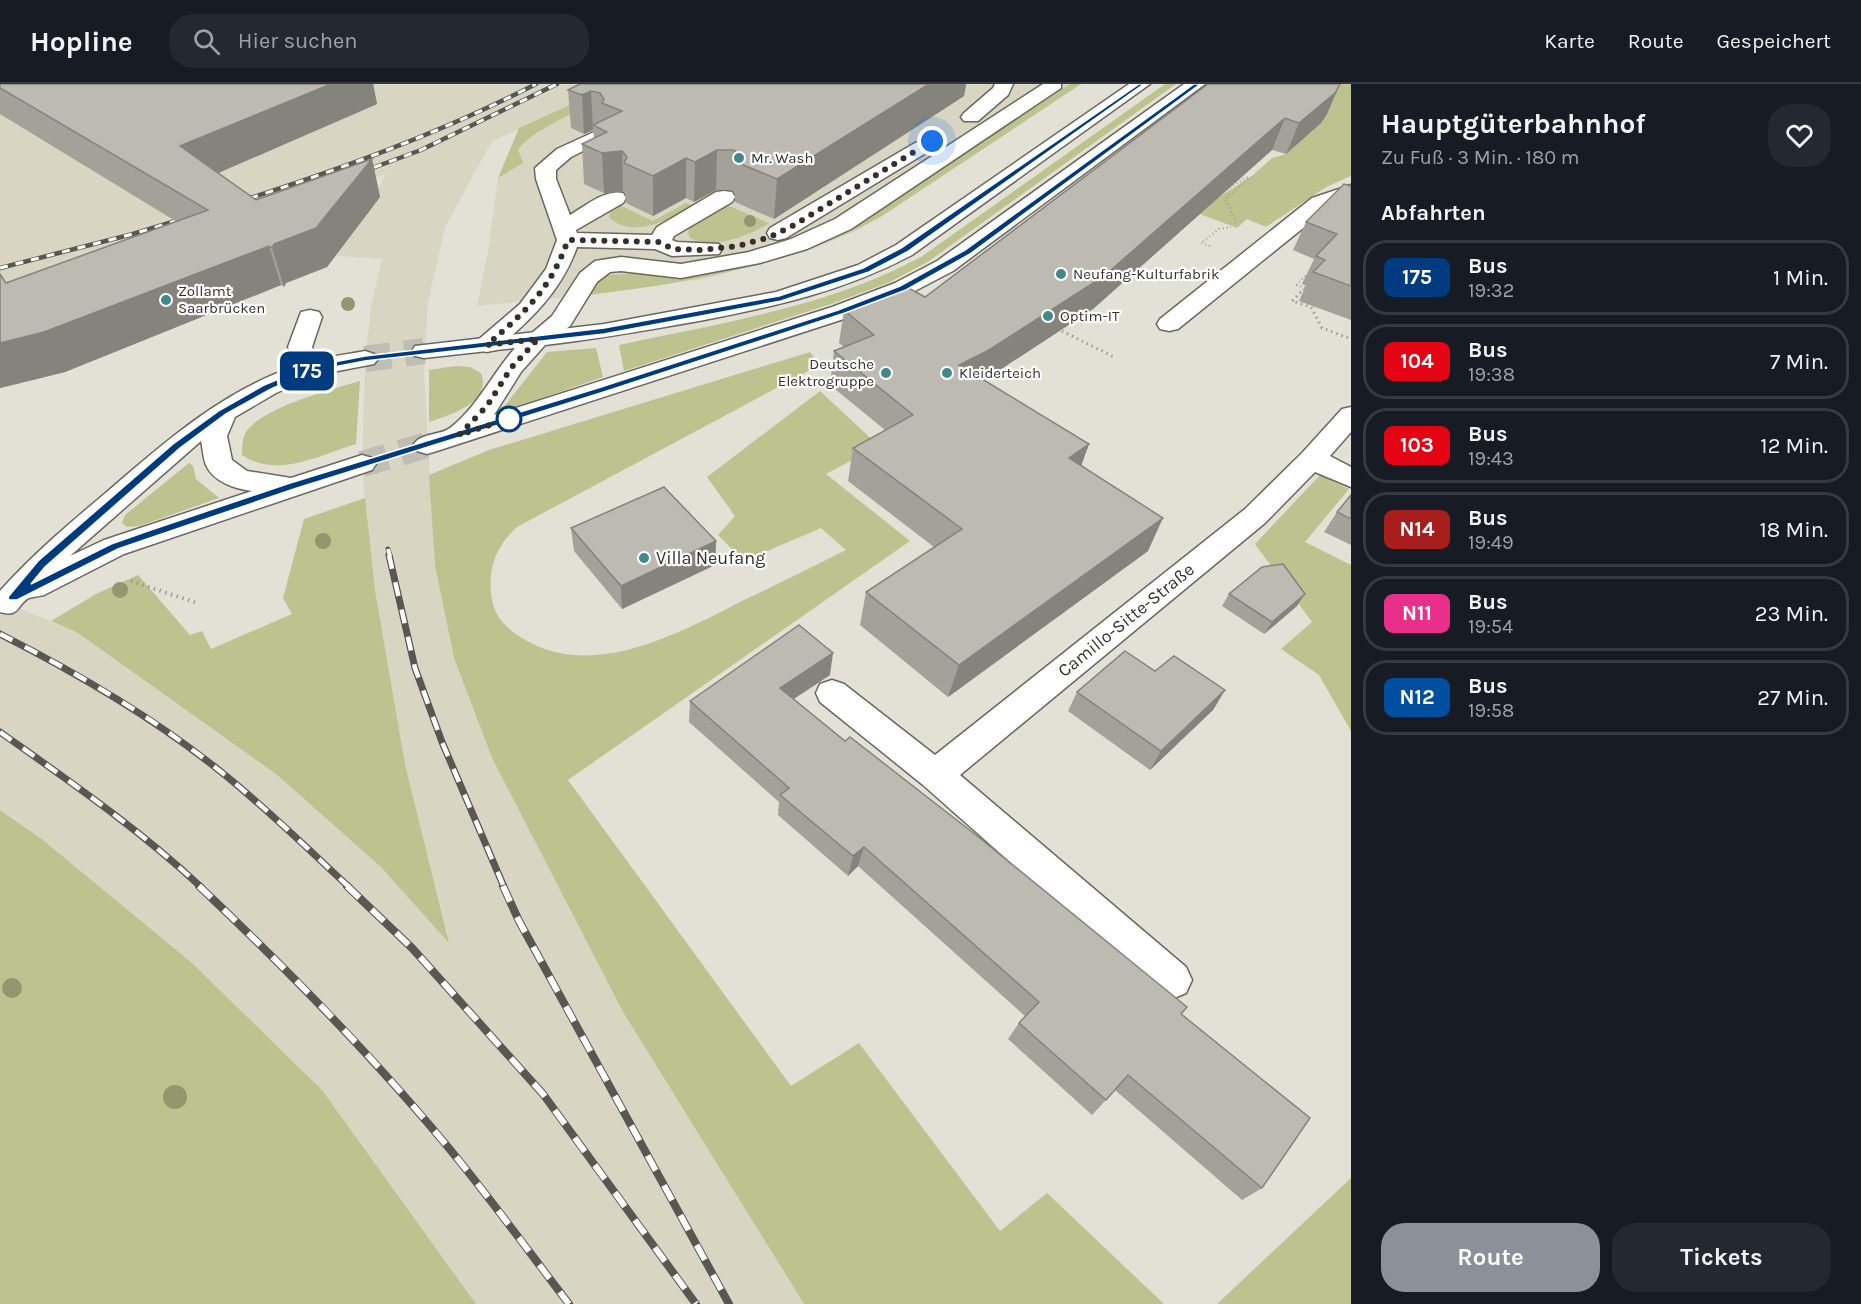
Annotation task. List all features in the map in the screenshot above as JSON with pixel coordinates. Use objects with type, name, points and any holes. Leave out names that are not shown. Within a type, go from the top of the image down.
[{"type":"main road","points":[[566,234],[660,242],[672,249],[700,250],[738,246],[770,237],[971,117],[1001,91],[1004,84]]},
{"type":"main road","points":[[971,117],[992,113],[1029,89],[1031,84]]},
{"type":"main road","points":[[459,435],[487,406],[511,368],[538,339],[561,321],[588,278],[603,266],[621,264],[681,271],[752,258],[799,244],[843,225],[1052,88],[1052,84]]},
{"type":"main road","points":[[424,351],[638,326],[781,298],[866,270],[904,250],[1141,84]]},
{"type":"main road","points":[[427,445],[842,312],[903,288],[968,252],[1196,84]]},
{"type":"main road","points":[[487,345],[528,309],[557,270],[566,234],[546,179],[545,168],[564,153],[594,138]]},
{"type":"main road","points":[[1170,324],[1313,208],[1351,191]]},
{"type":"main road","points":[[566,234],[615,198]]},
{"type":"main road","points":[[660,242],[665,232],[724,198]]},
{"type":"main road","points":[[310,317],[300,347],[311,369]]},
{"type":"main road","points":[[362,464],[290,486],[114,547],[10,600],[42,564],[112,502],[177,446],[223,412],[267,387],[311,369],[365,359]]},
{"type":"main road","points":[[223,412],[214,436],[219,464],[240,480],[290,486]]},
{"type":"main road","name":"Camillo-Sitte-Straße","points":[[934,775],[1255,516],[1312,459],[1351,415]]},
{"type":"main road","points":[[1312,459],[1351,478]]},
{"type":"main road","points":[[832,693],[934,775],[1173,980]]},
{"type":"path","points":[[1215,192],[1241,175]]},
{"type":"path","points":[[1220,194],[1246,177],[1250,178],[1226,199],[1235,217]]},
{"type":"path","points":[[1214,248],[1201,243],[1219,229],[1233,226]]},
{"type":"path","points":[[1306,275],[1297,285],[1306,287],[1293,300],[1311,308],[1322,328],[1351,339]]},
{"type":"path","points":[[1062,331],[1116,358]]},
{"type":"path","points":[[146,585],[197,603]]},
{"type":"shaded area","points":[[0,84],[1081,84],[856,231],[813,249],[704,279],[589,295],[477,306],[488,251],[498,178],[519,129],[492,141],[445,227],[428,303],[424,371],[435,565],[454,658],[492,758],[623,1012],[804,1304],[476,1304],[322,1090],[192,963],[43,840],[0,810],[0,600],[78,633],[276,774],[381,867],[449,942],[405,764],[375,590],[367,527],[362,464],[365,359],[371,307],[382,259],[336,256],[353,233],[386,174],[203,241],[0,303]]},
{"type":"green space","points":[[1070,84],[1081,84],[882,216],[847,233],[812,248],[740,269],[665,284],[589,295],[602,278],[609,275],[640,273],[669,278],[699,276],[756,262],[851,228]]},
{"type":"green space","points":[[1165,84],[1176,84],[929,261],[890,282],[834,303],[624,371],[619,345],[735,321],[811,301],[849,289],[921,257]]},
{"type":"green space","points":[[1236,84],[1351,84],[1351,176],[1326,187],[1266,227],[1247,219],[1237,228],[1200,214],[1272,158],[1286,154],[1323,121],[1228,91]]},
{"type":"green space","points":[[614,85],[624,90],[567,116],[537,133],[518,150],[523,163],[498,178],[519,128]]},
{"type":"green space","points":[[686,203],[693,206],[663,221],[640,227],[618,224],[609,217],[611,210],[619,205],[653,221]]},
{"type":"green space","points":[[727,205],[769,223],[752,233],[731,240],[709,243],[690,238],[688,232],[690,227]]},
{"type":"green space","points":[[596,348],[603,377],[499,413],[547,352]]},
{"type":"green space","points":[[810,352],[817,361],[812,369],[517,527],[503,543],[494,560],[491,589],[494,606],[502,622],[511,631],[549,650],[577,655],[606,654],[635,648],[664,638],[846,550],[821,528],[744,561],[718,535],[735,516],[707,477],[820,391],[879,446],[826,474],[910,541],[568,780],[791,1086],[859,1043],[1000,1231],[1047,1193],[1164,1304],[804,1304],[623,1012],[492,758],[454,658],[435,565],[429,475],[489,450]]},
{"type":"green space","points":[[456,366],[470,367],[481,373],[483,383],[480,392],[467,406],[448,416],[429,422],[429,370]]},
{"type":"green space","points":[[360,381],[356,444],[313,459],[284,465],[255,462],[242,455],[246,432],[266,415],[298,400]]},
{"type":"green space","points":[[189,463],[193,466],[196,479],[219,498],[139,526],[127,527],[122,523],[125,515]]},
{"type":"green space","points":[[1320,475],[1349,489],[1305,542],[1351,565],[1351,731],[1319,675],[1281,649],[1312,622],[1255,544]]},
{"type":"green space","points":[[365,498],[375,590],[405,764],[449,943],[381,867],[276,774],[78,633],[51,621],[96,594],[138,575],[190,635],[202,631],[211,649],[292,614],[283,598],[304,519]]},
{"type":"green space","points":[[0,810],[43,840],[192,963],[322,1090],[476,1304],[0,1304]]},
{"type":"green space","points":[[1351,1178],[1351,1304],[1217,1304]]},
{"type":"building","points":[[0,84],[331,84],[180,146],[256,200],[372,159],[316,228],[274,244],[272,248],[269,246],[44,332],[0,343],[0,274],[6,283],[208,210],[0,88]]},
{"type":"building","points":[[580,84],[929,84],[777,179],[736,162],[739,156],[734,150],[717,150],[695,162],[686,158],[653,176],[624,163],[627,157],[622,151],[602,153],[582,144],[607,132],[593,125],[622,111],[602,103],[604,99],[600,93],[591,91],[582,95],[568,90]]},
{"type":"building","points":[[1208,84],[1340,84],[1335,93],[1299,123],[1285,118],[1104,276],[989,350],[959,365],[1089,444],[1069,458],[1163,518],[959,665],[866,592],[962,529],[853,448],[913,415],[834,351],[874,335],[844,310],[905,286],[925,297]]},
{"type":"building","points":[[1344,184],[1351,185],[1351,286],[1313,272],[1325,260],[1316,256],[1337,234],[1306,222]]},
{"type":"building","points":[[664,487],[716,541],[621,586],[571,528]]},
{"type":"building","points":[[1351,495],[1351,519],[1337,512]]},
{"type":"building","points":[[1283,564],[1305,594],[1272,622],[1229,594],[1262,567]]},
{"type":"building","points":[[799,625],[833,653],[780,688],[845,741],[850,737],[981,839],[1187,1007],[1181,1014],[1310,1118],[1262,1188],[1128,1075],[1106,1100],[1019,1023],[1039,1002],[864,847],[853,856],[780,795],[789,788],[690,701]]},
{"type":"building","points":[[1125,651],[1155,671],[1174,656],[1225,690],[1161,751],[1077,692]]},
{"type":"tunnel","points":[[365,359],[424,351]]},
{"type":"tunnel","points":[[362,464],[427,445]]},
{"type":"railway","points":[[235,203],[388,150],[463,119],[536,84]]},
{"type":"railway","points":[[359,173],[421,150],[557,84]]},
{"type":"railway","points":[[0,268],[133,234],[192,216]]},
{"type":"railway","points":[[388,549],[390,556]]},
{"type":"railway","points":[[389,555],[415,668],[442,742],[504,887]]},
{"type":"railway","points":[[0,634],[114,697],[168,732],[253,799],[349,887]]},
{"type":"railway","points":[[0,732],[128,825],[201,887]]},
{"type":"railway","points":[[199,886],[301,986],[431,1126],[569,1304]]},
{"type":"railway","points":[[347,886],[412,948],[543,1094],[696,1304]]},
{"type":"railway","points":[[503,886],[519,921],[729,1304]]},
{"type":"bus line","name":"175","points":[[1141,84],[904,250],[866,270],[817,288],[781,298],[638,326],[365,359],[311,369],[267,387],[223,412],[177,446],[42,564],[13,597],[114,547],[149,534],[290,486],[443,440],[842,312],[903,288],[945,267],[968,252],[1196,84]]},
{"type":"place","name":"Mr. Wash","points":[[739,158]]},
{"type":"place","name":"Neufang-Kulturfabrik","points":[[1061,274]]},
{"type":"place","name":"Zollamt Saarbrücken","points":[[166,300]]},
{"type":"place","name":"Optim-IT","points":[[1048,316]]},
{"type":"place","name":"Deutsche Elektrogruppe","points":[[886,373]]},
{"type":"place","name":"Kleiderteich","points":[[947,373]]},
{"type":"place","name":"Villa Neufang","points":[[644,558]]},
{"type":"route","points":[[509,419],[459,435],[487,406],[511,368],[538,339],[487,345],[528,309],[557,270],[568,240],[660,242],[672,249],[700,250],[738,246],[770,237],[794,225],[932,141]]}]
